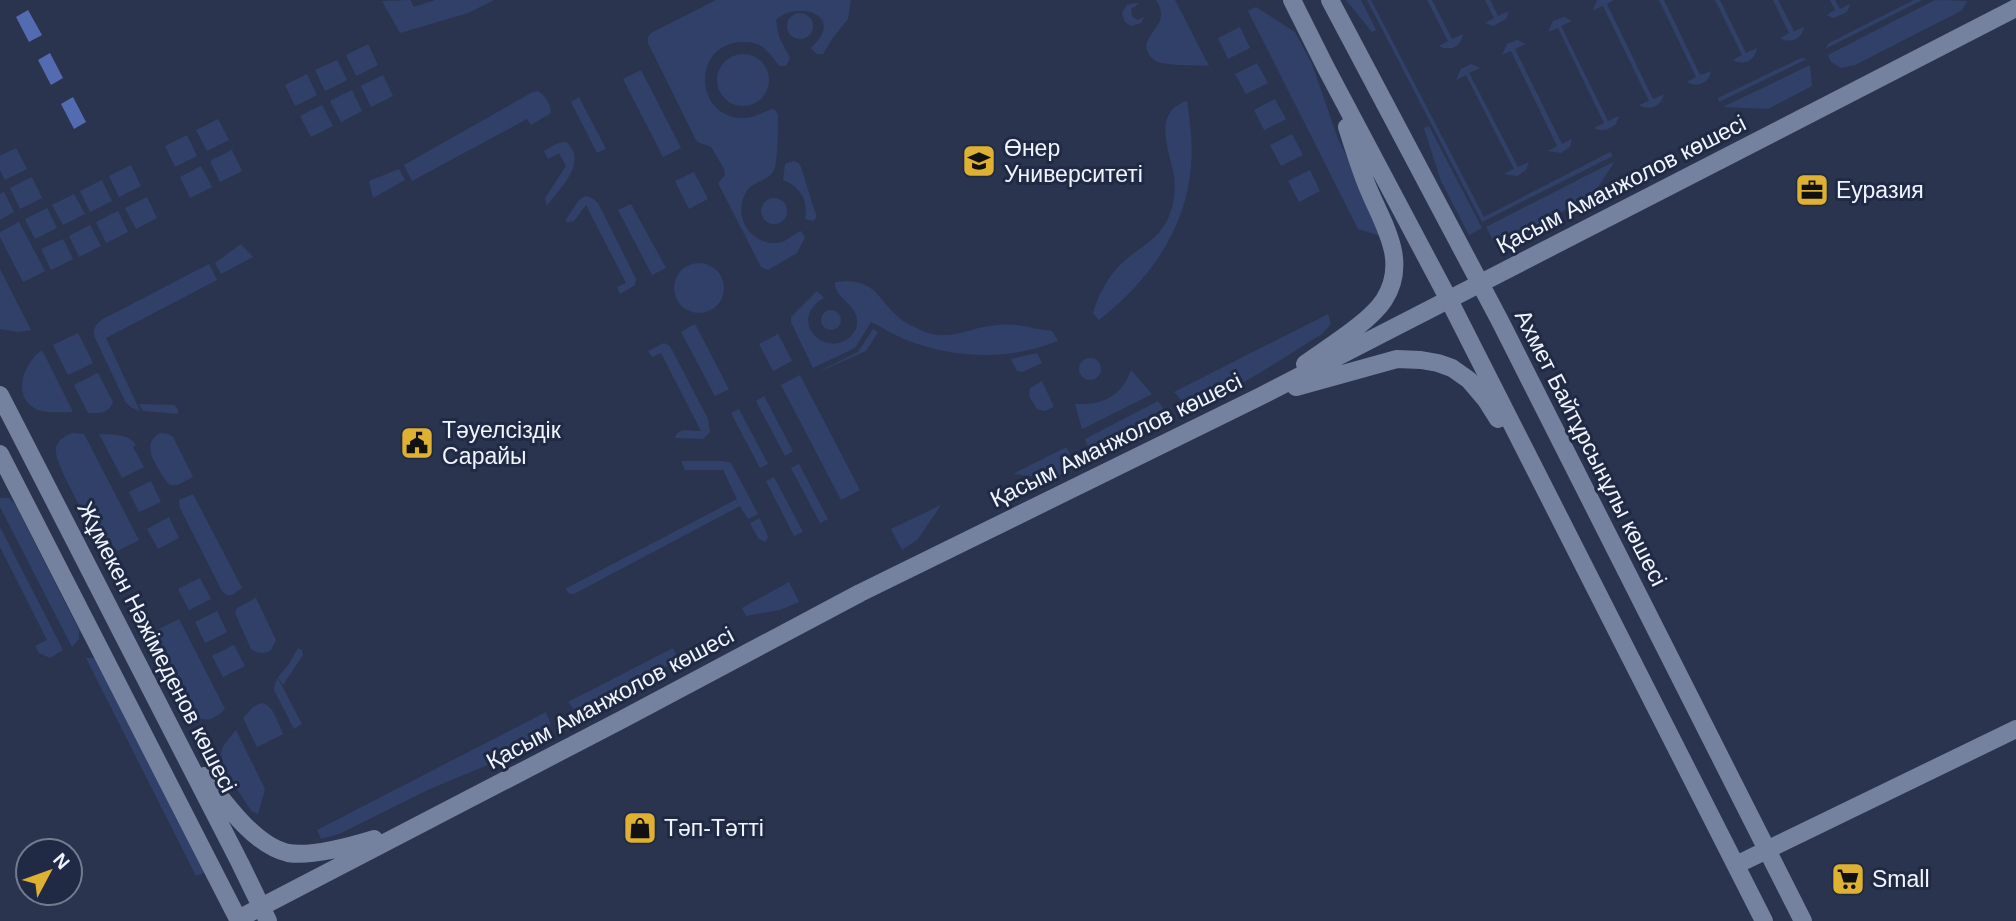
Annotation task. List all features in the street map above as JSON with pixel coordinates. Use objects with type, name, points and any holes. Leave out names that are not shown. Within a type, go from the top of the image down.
[{"type":"street","points":[[1292,0],[1449,300],[1764,921]]},
{"type":"street","name":"Ахмет Байтұрсынұлы көшесі","points":[[1330,0],[1480,283],[1803,921]]},
{"type":"street","name":"Қасым Аманжолов көшесі","points":[[239,920],[264,914],[418,826],[860,593],[1259,397],[2016,8]]},
{"type":"street","points":[[1259,397],[1369,316],[1384,302],[1392,284],[1395,266],[1393,243],[1367,184],[1326,68]]},
{"type":"street","points":[[1259,397],[1397,359],[1421,360],[1452,368],[1469,380],[1486,400],[1561,521]]},
{"type":"street","name":"Жұмекен Нәжімеденов көшесі","points":[[0,395],[264,914]]},
{"type":"street","points":[[0,454],[239,920]]},
{"type":"street","points":[[1736,865],[2016,729]]},
{"type":"street","points":[[176,738],[239,819],[272,847],[289,853],[312,853],[356,845],[418,826]]},
{"type":"shaded area","points":[[410,0],[414,7],[435,0],[494,0],[468,13],[400,33],[382,1]]},
{"type":"shaded area","points":[[716,0],[851,0],[848,19],[823,54],[817,54],[811,48],[821,36],[824,26],[821,19],[805,11],[795,11],[776,20],[779,37],[790,58],[786,66],[779,66],[759,45],[740,42],[724,47],[713,56],[706,69],[705,83],[709,96],[717,108],[729,116],[746,118],[772,109],[778,116],[774,170],[768,177],[751,186],[745,194],[741,212],[747,228],[759,239],[777,243],[801,231],[805,237],[797,253],[768,270],[761,267],[718,183],[725,175],[724,169],[711,147],[697,142],[648,43],[651,33]]},
{"type":"shaded area","points":[[1156,0],[1175,0],[1209,66],[1163,63],[1150,56],[1147,43],[1161,17]]},
{"type":"shaded area","points":[[1346,0],[1361,0],[1376,30],[1372,32]]},
{"type":"shaded area","points":[[1367,0],[1371,0],[1484,217],[1610,152],[1613,156],[1482,222]]},
{"type":"shaded area","points":[[1427,0],[1432,0],[1452,39],[1463,34],[1454,47],[1439,46],[1448,41]]},
{"type":"shaded area","points":[[1485,0],[1490,0],[1498,16],[1509,11],[1506,19],[1493,26],[1485,23],[1494,18]]},
{"type":"shaded area","points":[[1597,0],[1614,0],[1607,4],[1653,99],[1664,94],[1654,107],[1639,105],[1649,101],[1603,6],[1593,10]]},
{"type":"shaded area","points":[[1659,0],[1664,0],[1700,75],[1711,71],[1708,79],[1702,83],[1695,85],[1687,82],[1696,77]]},
{"type":"shaded area","points":[[1715,0],[1720,0],[1746,53],[1757,48],[1748,61],[1733,60],[1742,55]]},
{"type":"shaded area","points":[[1773,0],[1778,0],[1794,31],[1804,27],[1801,35],[1788,41],[1780,38],[1789,33]]},
{"type":"shaded area","points":[[1830,0],[1835,0],[1840,9],[1850,4],[1847,12],[1834,18],[1826,15],[1835,10]]},
{"type":"shaded area","points":[[1914,0],[1922,0],[1825,49],[1829,43]]},
{"type":"shaded area","points":[[1935,0],[1967,1],[1957,13],[1855,65],[1841,68],[1831,62],[1828,55]]},
{"type":"shaded area","points":[[1139,4],[1131,9],[1132,16],[1137,20],[1144,17],[1141,23],[1131,26],[1125,22],[1122,13],[1127,5]]},
{"type":"shaded area","points":[[1256,7],[1295,32],[1312,64],[1338,139],[1386,238],[1358,229],[1248,11]]},
{"type":"shaded area","points":[[28,10],[42,35],[29,42],[16,17]]},
{"type":"shaded area","points":[[800,13],[809,17],[813,26],[809,35],[800,39],[791,35],[787,26],[791,17]]},
{"type":"shaded area","points":[[1564,17],[1572,21],[1561,26],[1608,121],[1619,116],[1616,124],[1608,129],[1594,128],[1604,123],[1558,28],[1548,32],[1553,21]]},
{"type":"shaded area","points":[[1240,27],[1250,48],[1228,59],[1218,38]]},
{"type":"shaded area","points":[[1517,40],[1526,44],[1515,49],[1562,144],[1572,139],[1570,147],[1561,153],[1548,151],[1557,146],[1511,51],[1502,55],[1507,44]]},
{"type":"shaded area","points":[[368,44],[378,65],[356,76],[346,55]]},
{"type":"shaded area","points":[[50,53],[63,78],[51,85],[38,60]]},
{"type":"shaded area","points":[[743,54],[762,61],[769,80],[762,99],[743,106],[724,99],[717,80],[724,61]]},
{"type":"shaded area","points":[[1801,58],[1807,59],[1719,102],[1718,98]]},
{"type":"shaded area","points":[[337,60],[347,80],[325,91],[315,70]]},
{"type":"shaded area","points":[[1257,63],[1268,83],[1246,94],[1235,74]]},
{"type":"shaded area","points":[[1471,64],[1480,68],[1469,73],[1518,167],[1529,162],[1526,170],[1517,176],[1504,174],[1514,169],[1466,75],[1456,80],[1461,69]]},
{"type":"shaded area","points":[[1810,65],[1812,86],[1768,109],[1723,107]]},
{"type":"shaded area","points":[[641,70],[681,148],[663,157],[623,79]]},
{"type":"shaded area","points":[[307,74],[317,95],[295,106],[285,85]]},
{"type":"shaded area","points":[[383,75],[393,96],[371,107],[361,86]]},
{"type":"shaded area","points":[[352,90],[362,111],[341,122],[330,101]]},
{"type":"shaded area","points":[[538,91],[547,100],[551,113],[531,125],[527,119],[412,181],[404,165]]},
{"type":"shaded area","points":[[73,97],[86,122],[74,129],[61,104]]},
{"type":"shaded area","points":[[579,97],[606,149],[597,153],[571,102]]},
{"type":"shaded area","points":[[1275,99],[1286,119],[1264,130],[1254,110]]},
{"type":"shaded area","points":[[1187,101],[1192,158],[1188,189],[1173,233],[1162,253],[1133,289],[1099,320],[1093,313],[1110,277],[1128,258],[1152,240],[1169,215],[1174,200],[1175,183],[1167,144],[1166,123],[1176,106]]},
{"type":"shaded area","points":[[322,105],[333,126],[311,137],[300,116]]},
{"type":"shaded area","points":[[218,119],[229,140],[207,151],[196,130]]},
{"type":"shaded area","points":[[1429,126],[1482,228],[1469,235],[1441,181],[1424,128]]},
{"type":"shaded area","points":[[1292,134],[1303,155],[1281,166],[1270,145]]},
{"type":"shaded area","points":[[187,135],[197,156],[175,167],[165,146]]},
{"type":"shaded area","points":[[566,142],[575,158],[574,166],[547,206],[545,198],[566,166],[559,153],[548,159],[544,151],[558,143]]},
{"type":"shaded area","points":[[16,148],[27,169],[5,180],[0,170],[0,156]]},
{"type":"shaded area","points":[[232,150],[242,171],[220,182],[210,161]]},
{"type":"shaded area","points":[[794,161],[800,166],[816,214],[813,221],[805,219],[806,206],[802,195],[794,186],[783,180],[785,164]]},
{"type":"shaded area","points":[[1615,161],[1592,196],[1496,246],[1486,227]]},
{"type":"shaded area","points":[[131,165],[141,186],[119,197],[109,176]]},
{"type":"shaded area","points":[[201,166],[212,187],[190,198],[180,177]]},
{"type":"shaded area","points":[[399,169],[405,180],[373,198],[369,181]]},
{"type":"shaded area","points":[[1310,170],[1320,191],[1299,202],[1288,181]]},
{"type":"shaded area","points":[[694,172],[708,199],[689,209],[675,181]]},
{"type":"shaded area","points":[[32,177],[42,198],[20,209],[10,188]]},
{"type":"shaded area","points":[[102,180],[112,201],[90,212],[80,191]]},
{"type":"shaded area","points":[[4,192],[14,212],[0,220],[0,194]]},
{"type":"shaded area","points":[[74,194],[85,214],[63,225],[52,205]]},
{"type":"shaded area","points":[[586,196],[598,203],[636,279],[635,285],[620,294],[617,287],[626,283],[586,205],[574,221],[565,221],[579,200]]},
{"type":"shaded area","points":[[147,197],[157,218],[136,229],[125,208]]},
{"type":"shaded area","points":[[774,198],[783,202],[787,211],[783,220],[774,224],[765,220],[761,211],[765,202]]},
{"type":"shaded area","points":[[631,204],[666,268],[652,275],[618,210]]},
{"type":"shaded area","points":[[47,208],[57,228],[35,239],[25,219]]},
{"type":"shaded area","points":[[118,211],[128,232],[106,243],[96,222]]},
{"type":"shaded area","points":[[19,222],[45,271],[23,282],[0,237],[0,232]]},
{"type":"shaded area","points":[[90,225],[101,246],[79,257],[69,236]]},
{"type":"shaded area","points":[[63,239],[73,259],[51,270],[41,249]]},
{"type":"shaded area","points":[[241,244],[253,257],[221,274],[215,263]]},
{"type":"shaded area","points":[[699,263],[717,270],[724,288],[717,306],[699,313],[681,306],[674,288],[681,270]]},
{"type":"shaded area","points":[[209,264],[217,280],[106,338],[140,411],[132,408],[126,403],[95,338],[95,327],[103,319]]},
{"type":"shaded area","points":[[0,269],[31,330],[18,332],[0,329]]},
{"type":"shaded area","points":[[848,281],[871,288],[899,317],[928,333],[946,335],[989,326],[1013,325],[1052,331],[1058,341],[1022,352],[965,354],[909,341],[871,322],[855,348],[813,368],[791,317],[817,291],[824,298],[813,307],[809,316],[813,333],[820,340],[829,343],[839,343],[849,338],[856,328],[857,317],[851,306],[838,293],[835,282]]},
{"type":"shaded area","points":[[827,310],[835,310],[841,320],[835,330],[827,330],[821,324],[821,316]]},
{"type":"shaded area","points":[[1328,314],[1331,324],[1322,334],[1214,398],[1187,406],[1174,392]]},
{"type":"shaded area","points":[[695,324],[729,389],[715,396],[681,332]]},
{"type":"shaded area","points":[[873,329],[878,332],[866,351],[814,374],[858,352]]},
{"type":"shaded area","points":[[78,333],[93,363],[68,375],[53,345]]},
{"type":"shaded area","points":[[778,334],[792,361],[773,371],[759,344]]},
{"type":"shaded area","points":[[664,343],[670,346],[708,419],[710,432],[703,439],[675,438],[682,431],[701,431],[661,353],[652,357],[648,351]]},
{"type":"shaded area","points":[[42,350],[73,412],[38,410],[27,402],[23,394],[26,370]]},
{"type":"shaded area","points":[[1037,353],[1042,363],[1022,372],[1017,371],[1011,359]]},
{"type":"shaded area","points":[[1090,358],[1098,361],[1101,369],[1098,377],[1090,380],[1082,377],[1079,369],[1082,361]]},
{"type":"shaded area","points":[[1131,370],[1152,394],[1082,429],[1075,404],[1094,403],[1110,398],[1122,387]]},
{"type":"shaded area","points":[[98,373],[113,402],[106,411],[88,413],[74,385]]},
{"type":"shaded area","points":[[800,375],[860,490],[841,500],[781,385]]},
{"type":"shaded area","points":[[1042,381],[1054,407],[1045,411],[1037,409],[1029,396],[1030,388]]},
{"type":"shaded area","points":[[764,396],[793,451],[785,456],[756,401]]},
{"type":"shaded area","points":[[1158,401],[1166,419],[1159,428],[1105,455],[1089,449],[1085,439]]},
{"type":"shaded area","points":[[139,404],[174,405],[178,414],[143,411]]},
{"type":"shaded area","points":[[739,409],[768,464],[760,468],[731,413]]},
{"type":"shaded area","points":[[73,433],[84,434],[139,540],[117,551],[81,508],[58,460],[57,444]]},
{"type":"shaded area","points":[[161,433],[173,437],[193,477],[177,485],[167,482],[152,456],[151,443],[154,437]]},
{"type":"shaded area","points":[[99,434],[129,438],[136,445],[133,447],[144,467],[122,478]]},
{"type":"shaded area","points":[[1067,447],[1071,464],[1063,474],[1046,477],[1013,474]]},
{"type":"shaded area","points":[[681,461],[731,463],[758,514],[748,519],[740,506],[570,594],[565,589],[737,499],[723,470],[685,470]]},
{"type":"shaded area","points":[[799,464],[828,519],[820,523],[791,468]]},
{"type":"shaded area","points":[[774,477],[803,532],[794,536],[766,481]]},
{"type":"shaded area","points":[[151,481],[161,502],[139,512],[129,492]]},
{"type":"shaded area","points":[[193,494],[242,588],[232,595],[222,591],[180,508],[179,500]]},
{"type":"shaded area","points":[[0,498],[9,498],[15,504],[79,630],[79,639],[72,647],[0,507]]},
{"type":"shaded area","points":[[941,505],[918,539],[902,550],[891,529]]},
{"type":"shaded area","points":[[169,517],[179,538],[158,549],[147,529]]},
{"type":"shaded area","points":[[760,518],[768,537],[765,542],[758,538],[750,523]]},
{"type":"shaded area","points":[[0,527],[63,650],[50,658],[39,653],[35,646],[47,640],[0,547]]},
{"type":"shaded area","points":[[200,578],[211,599],[189,610],[178,589]]},
{"type":"shaded area","points":[[789,582],[799,602],[780,610],[746,616],[742,608]]},
{"type":"shaded area","points":[[256,598],[276,640],[271,650],[263,653],[251,649],[235,613],[237,608]]},
{"type":"shaded area","points":[[217,611],[227,632],[205,643],[195,622]]},
{"type":"shaded area","points":[[179,619],[225,709],[213,718],[203,719],[189,709],[178,695],[168,673],[157,630]]},
{"type":"shaded area","points":[[234,645],[245,666],[223,677],[212,656]]},
{"type":"shaded area","points":[[298,648],[303,655],[283,685],[278,677]]},
{"type":"shaded area","points":[[673,648],[677,657],[617,705],[590,714],[577,713],[568,702]]},
{"type":"shaded area","points":[[86,658],[98,661],[206,872],[196,876]]},
{"type":"shaded area","points":[[278,678],[302,724],[294,729],[274,690]]},
{"type":"shaded area","points":[[261,703],[272,711],[283,734],[257,747],[243,718]]},
{"type":"shaded area","points":[[546,712],[550,731],[533,746],[430,789],[339,834],[321,839],[317,830]]},
{"type":"shaded area","points":[[236,730],[265,789],[258,814],[251,811],[230,778],[221,755],[226,742]]},
{"type":"place","name":"Өнер Университеті","points":[[979,161]]},
{"type":"place","name":"Еуразия","points":[[1812,190]]},
{"type":"place","name":"Тәуелсіздік Сарайы","points":[[417,443]]},
{"type":"place","name":"Тәп-Тәтті","points":[[640,828]]},
{"type":"place","name":"Small","points":[[1848,879]]}]
